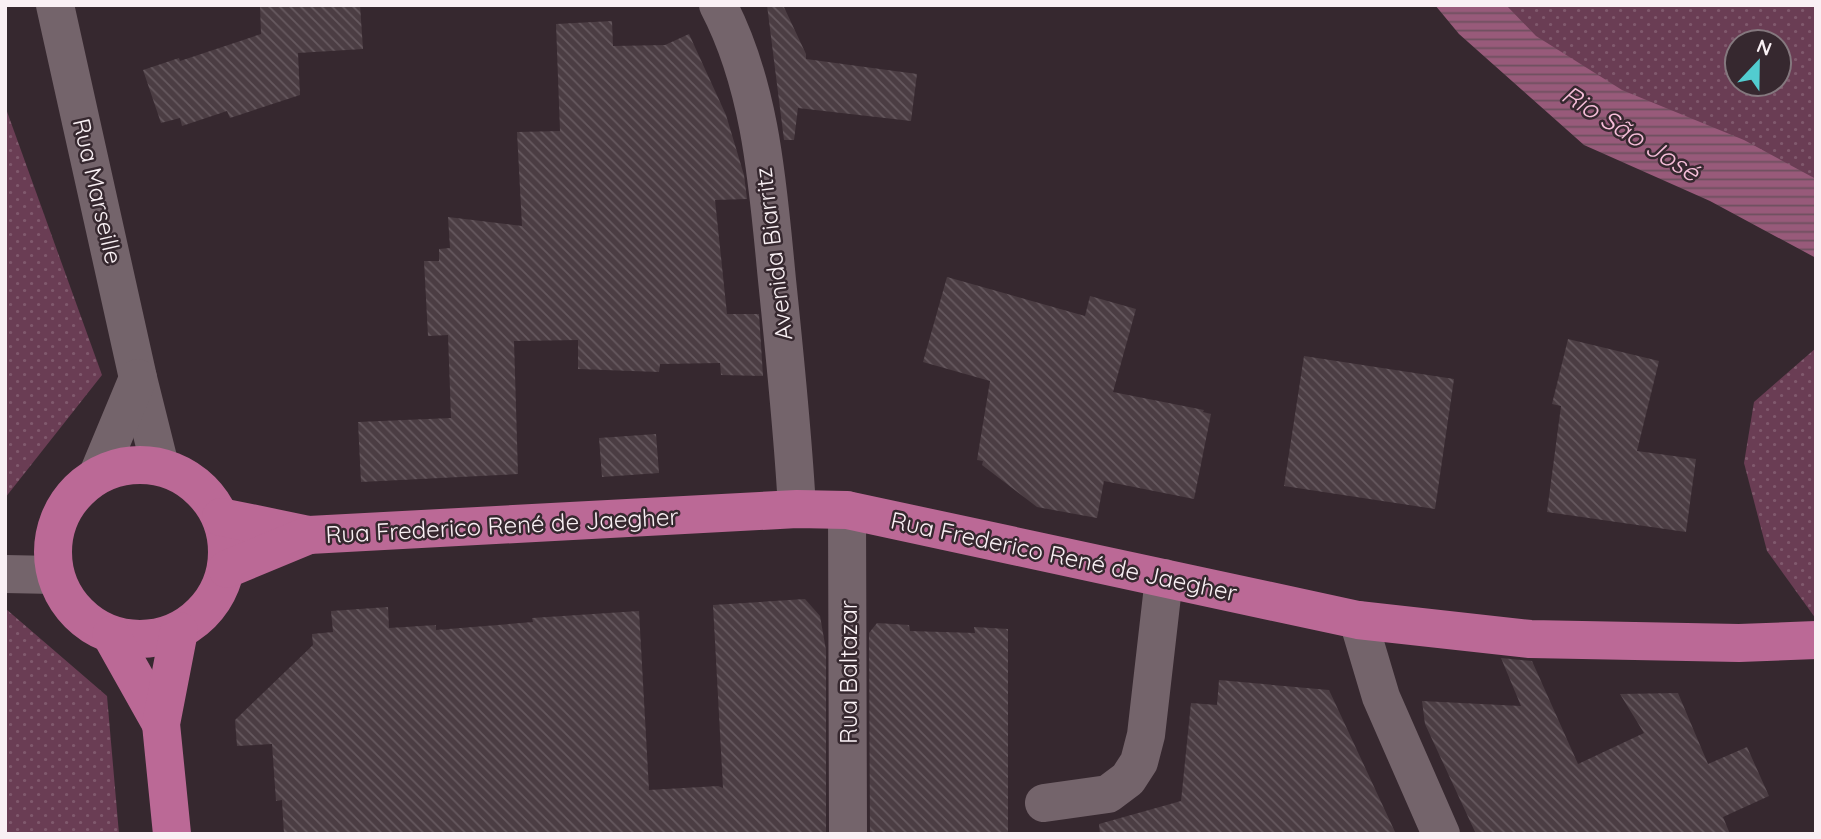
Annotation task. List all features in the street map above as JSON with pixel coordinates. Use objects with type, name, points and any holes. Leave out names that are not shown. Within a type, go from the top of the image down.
[{"type":"main road","points":[[129,464],[160,466],[186,476],[207,494],[221,517],[226,542],[227,569],[217,595],[201,615],[179,631],[155,639],[111,635],[76,612],[63,594],[53,564],[57,522],[73,494],[98,474],[129,464]]},
{"type":"main road","name":"Rua Frederico René de Jaegher","points":[[221,517],[309,535],[797,509],[847,510],[1358,620],[1530,639],[1739,643],[1816,640]]},
{"type":"main road","name":"Rua Frederico René de Jaegher","points":[[227,569],[309,535]]},
{"type":"main road","points":[[172,834],[161,724],[179,631]]},
{"type":"main road","points":[[111,635],[161,724]]},
{"type":"street","name":"Rua Marseille","points":[[55,5],[160,466]]},
{"type":"street","name":"Avenida Biarritz","points":[[718,5],[737,50],[752,102],[767,186],[793,437],[797,509]]},
{"type":"street","points":[[98,474],[138,378]]},
{"type":"street","name":"Rua Baltazar","points":[[847,510],[848,834]]},
{"type":"street","points":[[5,551],[53,564]]},
{"type":"street","points":[[5,574],[53,564]]},
{"type":"street","points":[[1044,803],[1108,794],[1128,779],[1139,762],[1146,735],[1164,578]]},
{"type":"street","points":[[1358,620],[1381,697],[1441,834]]},
{"type":"shaded area","points":[[1480,5],[1816,5],[1816,229]]},
{"type":"shaded area","points":[[5,106],[102,375],[5,498]]},
{"type":"shaded area","points":[[1816,348],[1816,619],[1767,551],[1744,463],[1754,402]]},
{"type":"shaded area","points":[[5,598],[6,609],[107,696],[119,834],[5,834]]},
{"type":"water","name":"Rio São José","points":[[1435,5],[1506,5],[1536,36],[1622,90],[1744,140],[1816,179],[1816,258],[1710,201],[1584,145],[1459,34]]},
{"type":"building","points":[[260,5],[360,5],[363,49],[298,53],[300,95],[230,118],[227,111],[182,126],[180,118],[161,123],[143,70],[179,58],[180,61],[261,34]]},
{"type":"building","points":[[767,5],[783,5],[806,59],[917,74],[911,121],[798,108],[794,140],[784,140]]},
{"type":"building","points":[[612,21],[613,46],[665,45],[689,34],[726,115],[744,175],[747,199],[715,200],[727,314],[759,314],[763,376],[721,375],[720,363],[660,364],[659,372],[578,369],[578,340],[514,341],[518,474],[361,482],[358,422],[451,418],[448,335],[428,336],[424,261],[439,261],[439,249],[450,248],[448,217],[522,226],[517,132],[560,131],[556,24]]},
{"type":"building","points":[[947,277],[1085,316],[1090,296],[1136,309],[1113,392],[1204,410],[1203,412],[1211,414],[1194,499],[1104,481],[1097,518],[1037,507],[982,465],[983,461],[977,460],[990,381],[923,362]]},
{"type":"building","points":[[1568,339],[1659,361],[1637,451],[1696,459],[1686,532],[1547,512],[1561,406],[1552,404]]},
{"type":"building","points":[[1304,356],[1454,379],[1435,509],[1284,486]]},
{"type":"building","points":[[656,434],[659,473],[602,477],[599,438]]},
{"type":"building","points":[[805,599],[820,616],[826,650],[826,834],[284,834],[282,800],[276,801],[272,744],[237,746],[235,720],[313,645],[312,634],[333,632],[331,611],[388,607],[389,628],[436,625],[436,630],[533,622],[532,618],[639,611],[649,790],[718,786],[723,788],[713,605]]},
{"type":"building","points":[[877,623],[909,625],[910,631],[975,633],[974,627],[1008,629],[1008,834],[870,834],[869,633]]},
{"type":"building","points":[[1501,658],[1532,661],[1578,764],[1644,733],[1620,694],[1678,693],[1708,764],[1747,747],[1769,796],[1723,817],[1730,834],[1476,834],[1425,724],[1422,701],[1521,706]]},
{"type":"building","points":[[1219,680],[1329,690],[1396,834],[1100,834],[1099,824],[1181,801],[1191,703],[1217,705]]}]
